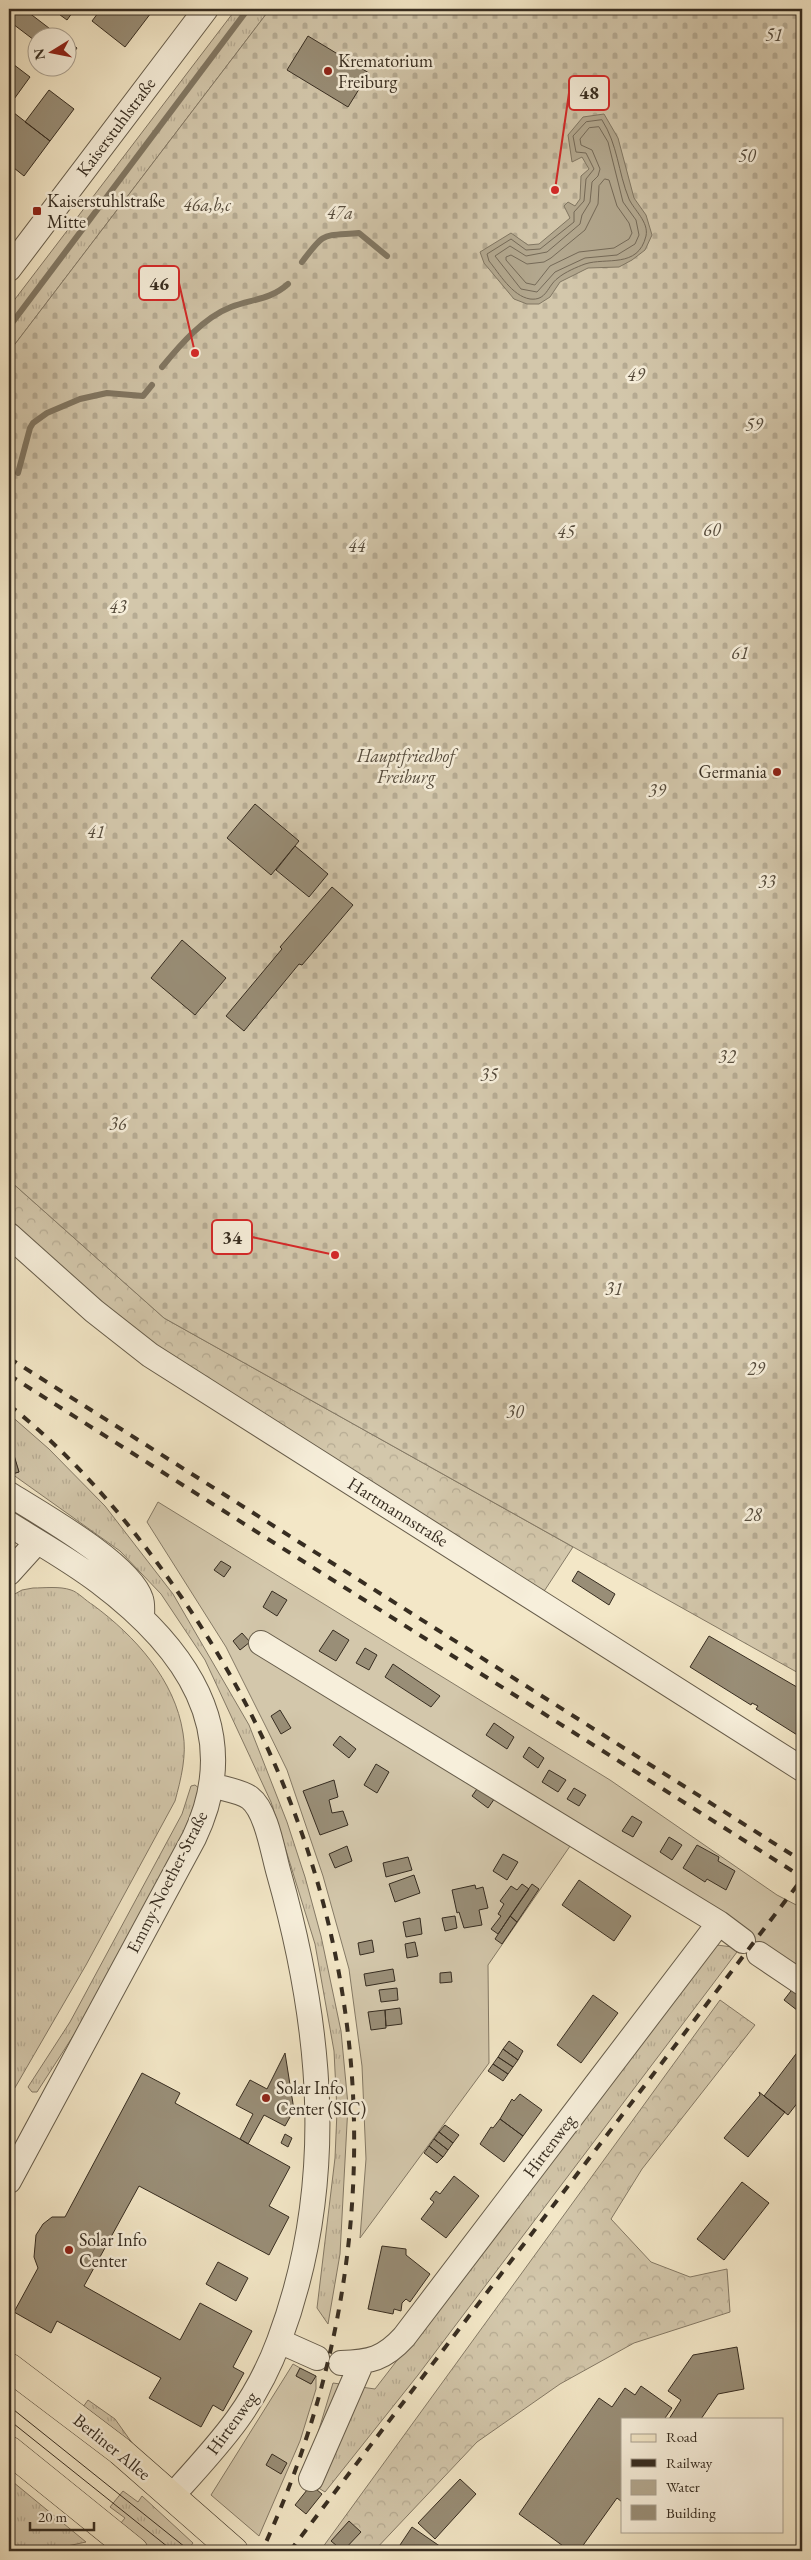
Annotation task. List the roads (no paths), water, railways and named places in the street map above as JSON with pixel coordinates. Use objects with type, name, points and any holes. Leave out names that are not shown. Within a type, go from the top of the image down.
[{"type":"main road","name":"Berliner Allee","points":[[9,2367],[120,2451],[234,2551]]},
{"type":"main road","points":[[9,2450],[134,2551]]},
{"type":"street","name":"Kaiserstuhlstraße","points":[[9,269],[206,9]]},
{"type":"street","name":"Hartmannstraße","points":[[9,1235],[94,1311],[150,1355],[802,1769]]},
{"type":"street","points":[[9,1494],[90,1546],[134,1585],[142,1600],[142,1618]]},
{"type":"street","name":"Emmy-Noether-Straße","points":[[9,1525],[98,1581],[142,1618],[187,1673],[204,1706],[213,1744],[212,1785],[204,1816],[194,1838],[9,2181]]},
{"type":"street","points":[[9,1572],[37,1542]]},
{"type":"street","points":[[261,1643],[719,1923],[751,1948],[802,1983]]},
{"type":"street","name":"Hirtenweg","points":[[172,2496],[227,2435],[240,2417],[258,2389],[279,2341],[307,2243],[318,2149],[316,2058],[306,1986],[284,1895],[260,1810],[249,1797],[212,1785]]},
{"type":"street","name":"Hirtenweg","points":[[311,2479],[352,2363],[380,2357],[393,2349],[404,2337],[719,1923]]},
{"type":"street","points":[[279,2341],[317,2358]]},
{"type":"water","points":[[604,114],[618,138],[634,198],[646,215],[652,235],[645,250],[619,267],[588,268],[560,282],[550,297],[539,304],[527,304],[514,299],[484,263],[480,252],[511,233],[528,245],[539,244],[570,218],[564,206],[568,202],[575,206],[580,199],[581,176],[589,169],[582,157],[572,162],[568,135],[583,117]]},
{"type":"waterway","points":[[9,327],[248,9]]},
{"type":"waterway","points":[[302,262],[320,240],[338,234],[359,233],[387,256]]},
{"type":"waterway","points":[[162,367],[184,341],[211,318],[231,307],[274,293],[288,284]]},
{"type":"waterway","points":[[18,473],[30,428],[33,423],[47,413],[80,399],[107,393],[143,396],[152,385]]},
{"type":"tram line","points":[[9,2406],[190,2551]]},
{"type":"tram line","points":[[9,2420],[173,2551]]},
{"type":"railway","points":[[9,1358],[802,1861]]},
{"type":"railway","points":[[9,1375],[794,1872]]},
{"type":"railway","points":[[9,1405],[58,1448],[103,1495],[144,1545],[182,1598],[248,1709],[299,1824],[333,1943],[351,2064],[353,2187],[339,2309],[309,2431],[262,2551]]},
{"type":"railway","points":[[290,2551],[802,1879]]},
{"type":"place","name":"Krematorium Freiburg","points":[[328,71]]},
{"type":"place","name":"48","points":[[555,190]]},
{"type":"place","name":"Kaiserstuhlstraße Mitte","points":[[37,211]]},
{"type":"place","name":"46","points":[[195,353]]},
{"type":"place","name":"Germania","points":[[777,772]]},
{"type":"place","name":"34","points":[[335,1255]]},
{"type":"place","name":"Solar Info Center (SIC)","points":[[266,2098]]},
{"type":"place","name":"Solar Info Center","points":[[69,2250]]},
{"type":"park label","name":"51","points":[[774,35]]},
{"type":"park label","name":"50","points":[[747,156]]},
{"type":"park label","name":"46a,b,c","points":[[207,205]]},
{"type":"park label","name":"47a","points":[[340,213]]},
{"type":"park label","name":"49","points":[[636,375]]},
{"type":"park label","name":"59","points":[[754,425]]},
{"type":"park label","name":"60","points":[[712,530]]},
{"type":"park label","name":"45","points":[[566,532]]},
{"type":"park label","name":"44","points":[[357,546]]},
{"type":"park label","name":"43","points":[[118,607]]},
{"type":"park label","name":"61","points":[[740,653]]},
{"type":"park label","name":"Hauptfriedhof Freiburg","points":[[406,766]]},
{"type":"park label","name":"39","points":[[657,791]]},
{"type":"park label","name":"41","points":[[96,832]]},
{"type":"park label","name":"33","points":[[767,882]]},
{"type":"park label","name":"32","points":[[727,1057]]},
{"type":"park label","name":"35","points":[[489,1075]]},
{"type":"park label","name":"36","points":[[118,1124]]},
{"type":"park label","name":"31","points":[[614,1289]]},
{"type":"park label","name":"29","points":[[756,1369]]},
{"type":"park label","name":"30","points":[[515,1412]]},
{"type":"park label","name":"28","points":[[753,1515]]}]
